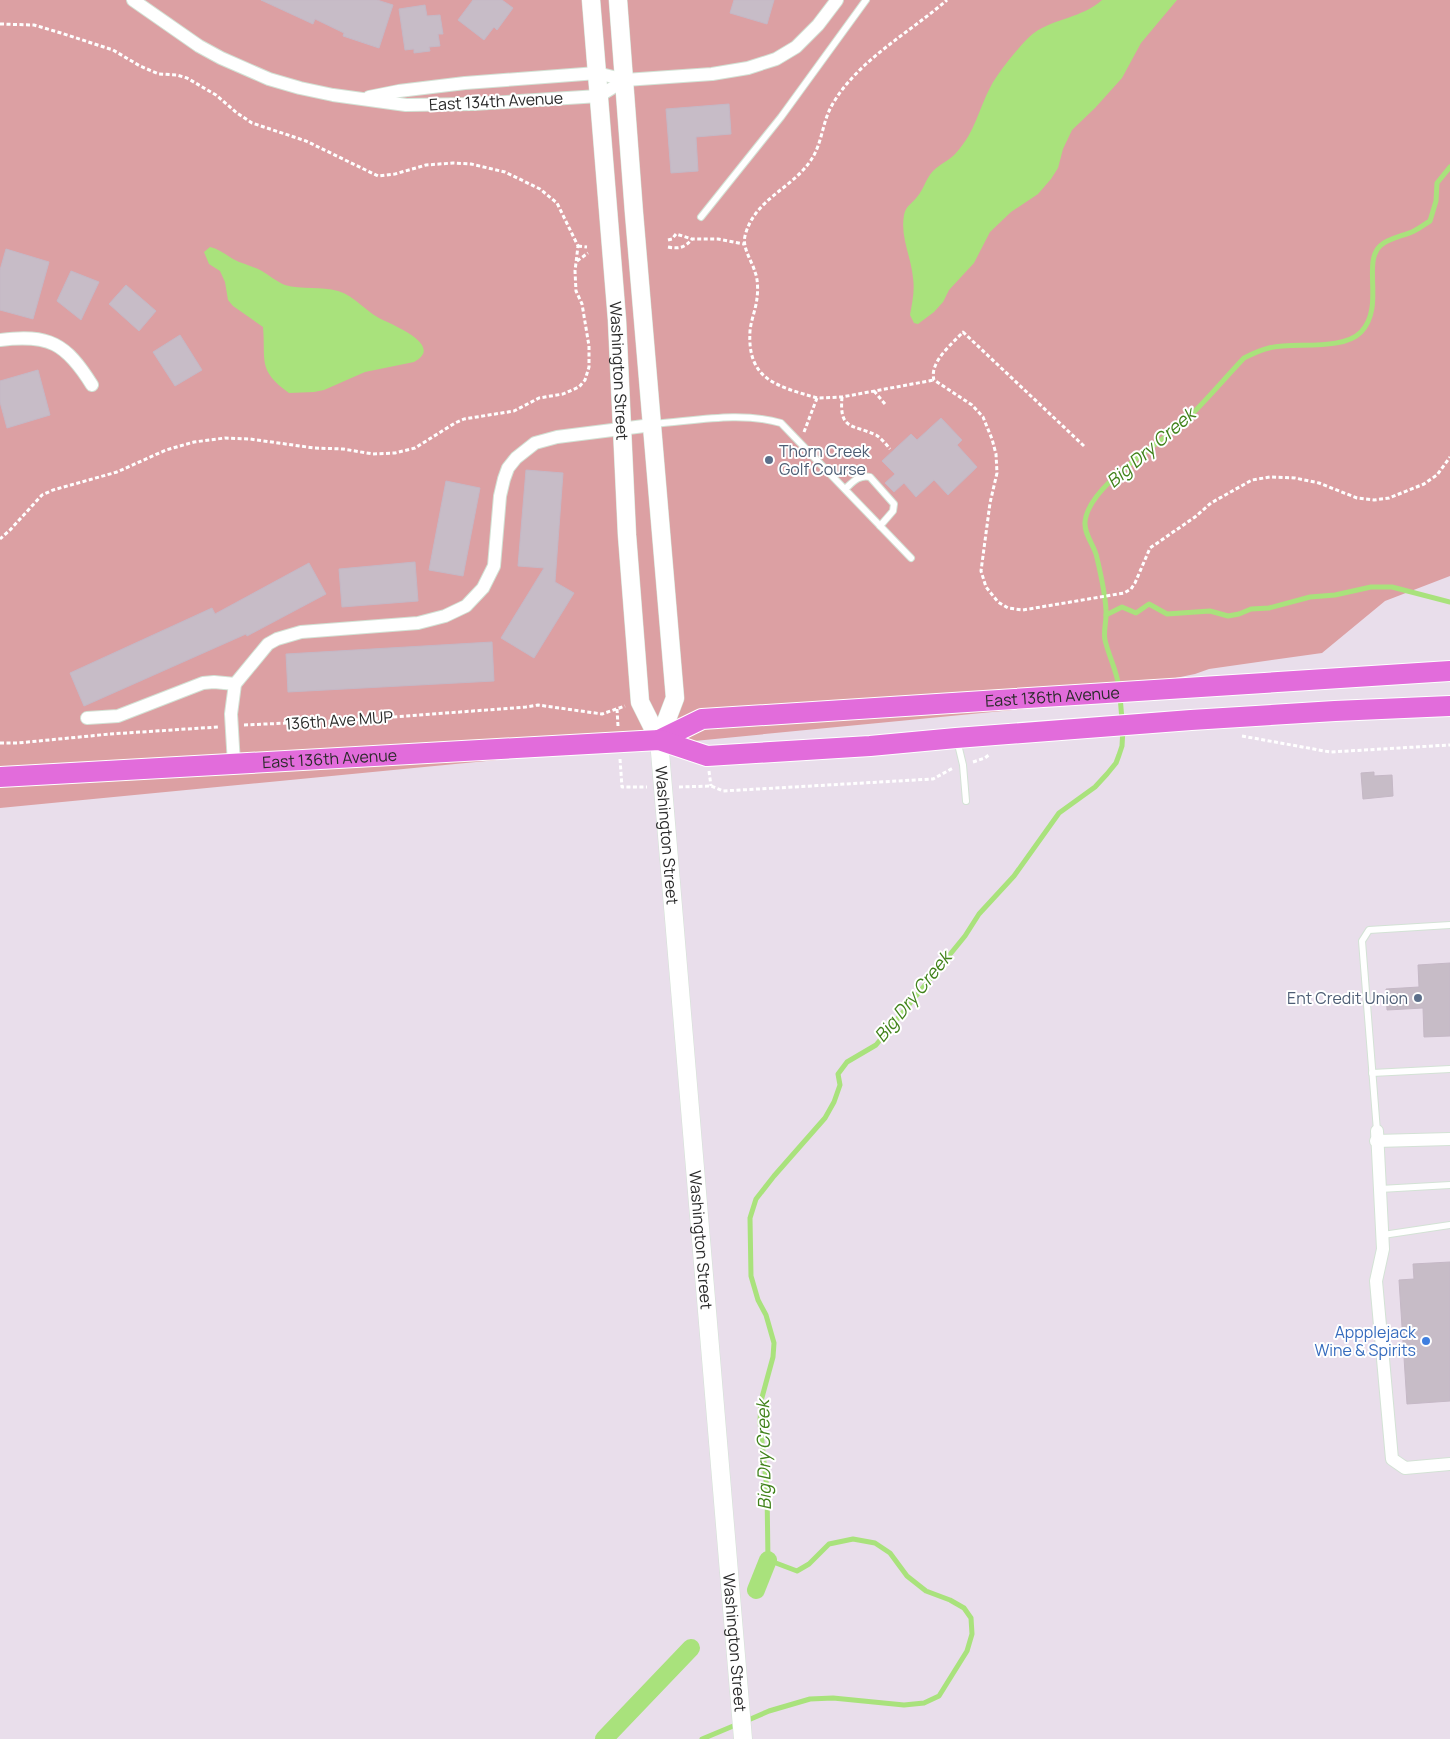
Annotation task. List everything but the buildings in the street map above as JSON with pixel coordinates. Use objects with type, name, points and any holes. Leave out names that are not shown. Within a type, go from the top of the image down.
[{"type":"main road","name":"Washington Street","points":[[590,0],[617,320],[627,534],[640,702],[659,740],[743,1739]]},
{"type":"main road","name":"Washington Street","points":[[618,0],[675,698],[659,740]]},
{"type":"main road","name":"East 136th Avenue","points":[[659,740],[702,719],[1450,672]]},
{"type":"main road","name":"East 136th Avenue","points":[[0,777],[659,740],[707,756],[870,746],[1191,720],[1450,706]]},
{"type":"street","name":"East 134th Avenue","points":[[133,0],[199,46],[253,72],[300,88],[388,103],[473,104],[599,96],[625,80]]},
{"type":"street","name":"East 134th Avenue","points":[[364,98],[399,91],[465,83],[597,73],[625,80],[712,74],[764,64],[796,48],[806,38],[831,2]]},
{"type":"street","points":[[0,340],[41,339],[59,347],[66,351],[81,367],[92,385]]},
{"type":"street","points":[[234,764],[232,705],[234,684],[268,644],[290,634],[318,630],[418,623],[445,616],[466,606],[484,588],[494,566],[500,496],[504,479],[508,468],[525,449],[542,441],[557,438],[652,425]]},
{"type":"street","points":[[87,718],[118,716],[203,683],[234,684]]},
{"type":"street","points":[[1450,1139],[1377,1136],[1383,1249],[1376,1281],[1392,1458],[1405,1468],[1450,1464]]},
{"type":"lane","points":[[701,217],[781,118],[866,0]]},
{"type":"lane","points":[[652,425],[714,419],[765,419],[781,423],[911,558]]},
{"type":"lane","points":[[845,490],[859,478],[870,477],[894,504],[893,510],[880,526]]},
{"type":"lane","points":[[956,738],[964,765],[966,801]]},
{"type":"lane","points":[[1377,1136],[1362,941],[1369,930],[1450,926]]},
{"type":"lane","points":[[1372,1073],[1450,1069]]},
{"type":"lane","points":[[1380,1189],[1450,1185]]},
{"type":"lane","points":[[1383,1235],[1450,1226]]},
{"type":"path","points":[[948,0],[869,60],[855,75],[831,108],[811,161],[760,206],[744,237],[744,244],[756,274],[758,296],[750,330],[750,349],[756,367],[766,378],[779,387],[817,398],[842,397],[934,380],[972,405],[983,417],[996,454],[997,473],[981,558],[981,572],[986,587],[998,602],[1008,608],[1023,610],[1124,593],[1135,584],[1150,548],[1195,517],[1210,503],[1252,480],[1270,477],[1295,478],[1320,483],[1357,498],[1374,500],[1390,498],[1424,484],[1437,475],[1450,457]]},
{"type":"path","points":[[0,24],[34,25],[112,50],[158,74],[177,75],[187,78],[216,95],[252,123],[306,141],[378,176],[395,174],[426,165],[453,163],[484,166],[505,172],[540,188],[552,197],[562,211],[578,246],[578,261],[575,271],[576,291],[582,304],[590,346],[589,367],[585,380],[579,387],[563,394],[539,398],[514,411],[464,419],[415,448],[395,453],[373,454],[250,439],[225,438],[194,442],[166,450],[118,472],[53,490],[42,495],[0,539]]},
{"type":"path","points":[[668,240],[672,239],[676,234],[692,239],[718,239],[744,244]]},
{"type":"path","points":[[668,247],[686,246],[692,239]]},
{"type":"path","points":[[578,246],[587,247]]},
{"type":"path","points":[[578,261],[588,253]]},
{"type":"path","points":[[934,380],[933,376],[939,358],[963,332],[1084,446]]},
{"type":"path","points":[[874,391],[885,404]]},
{"type":"path","points":[[842,397],[841,414],[851,427],[877,436],[890,449]]},
{"type":"path","points":[[798,441],[804,432],[817,398]]},
{"type":"path","name":"136th Ave MUP","points":[[0,743],[232,726],[354,720],[538,705],[602,714],[640,702]]},
{"type":"path","points":[[1241,736],[1330,752],[1450,745]]},
{"type":"path","points":[[712,786],[723,791],[933,779],[938,778],[948,770],[985,758],[990,753],[997,751]]},
{"type":"shaded area","points":[[0,0],[1450,0],[1450,576],[1385,601],[1322,653],[1209,669],[1195,674],[1024,709],[0,808]]},
{"type":"shaded area","points":[[1102,0],[1177,0],[1141,43],[1122,78],[1072,130],[1063,149],[1058,168],[1051,179],[1038,194],[1011,212],[990,232],[974,263],[949,290],[943,302],[934,312],[918,324],[914,323],[910,315],[913,278],[903,231],[906,209],[919,194],[933,171],[954,155],[963,145],[994,81],[1023,43],[1042,28],[1086,11]]},
{"type":"shaded area","points":[[210,247],[219,250],[236,261],[262,271],[285,285],[344,293],[374,315],[413,336],[424,349],[422,355],[414,362],[365,372],[324,390],[289,393],[272,378],[265,364],[263,327],[233,306],[228,300],[225,282],[220,271],[209,264],[204,252]]},
{"type":"waterway","name":"Big Dry Creek","points":[[1119,688],[1105,640],[1106,610],[1101,577],[1096,554],[1085,527],[1089,508],[1098,494],[1126,467],[1184,422],[1244,358],[1259,351],[1279,346],[1343,342],[1361,332],[1368,322],[1372,310],[1372,274],[1375,254],[1383,243],[1414,231],[1430,221],[1436,201],[1437,183],[1450,167]]},
{"type":"waterway","points":[[1106,615],[1122,607],[1136,613],[1149,604],[1167,614],[1210,611],[1228,616],[1251,609],[1269,608],[1310,597],[1335,595],[1371,587],[1392,587],[1450,602]]},
{"type":"waterway","name":"Big Dry Creek","points":[[1120,696],[1122,720]]},
{"type":"waterway","name":"Big Dry Creek","points":[[746,1721],[769,1711],[810,1699],[833,1698],[904,1705],[924,1703],[939,1696],[967,1651],[972,1634],[971,1618],[964,1608],[950,1600],[926,1591],[907,1576],[890,1553],[875,1543],[853,1539],[829,1544],[809,1564],[797,1571],[768,1560],[767,1491],[760,1422],[761,1401],[773,1357],[774,1343],[766,1315],[758,1300],[751,1276],[750,1218],[756,1199],[825,1118],[834,1102],[840,1085],[838,1074],[847,1062],[876,1045],[965,936],[979,914],[1014,876],[1059,813],[1095,787],[1107,774],[1116,763],[1119,755],[1122,746],[1123,728]]},
{"type":"waterway","points":[[756,1590],[768,1560]]},
{"type":"waterway","points":[[604,1739],[691,1648]]},
{"type":"waterway","name":"Big Dry Creek","points":[[702,1739],[738,1724]]},
{"type":"place","name":"Thorn Creek Golf Course","points":[[769,460]]},
{"type":"place","name":"Ent Credit Union","points":[[1418,998]]},
{"type":"place","name":"Appplejack Wine & Spirits","points":[[1426,1341]]}]
